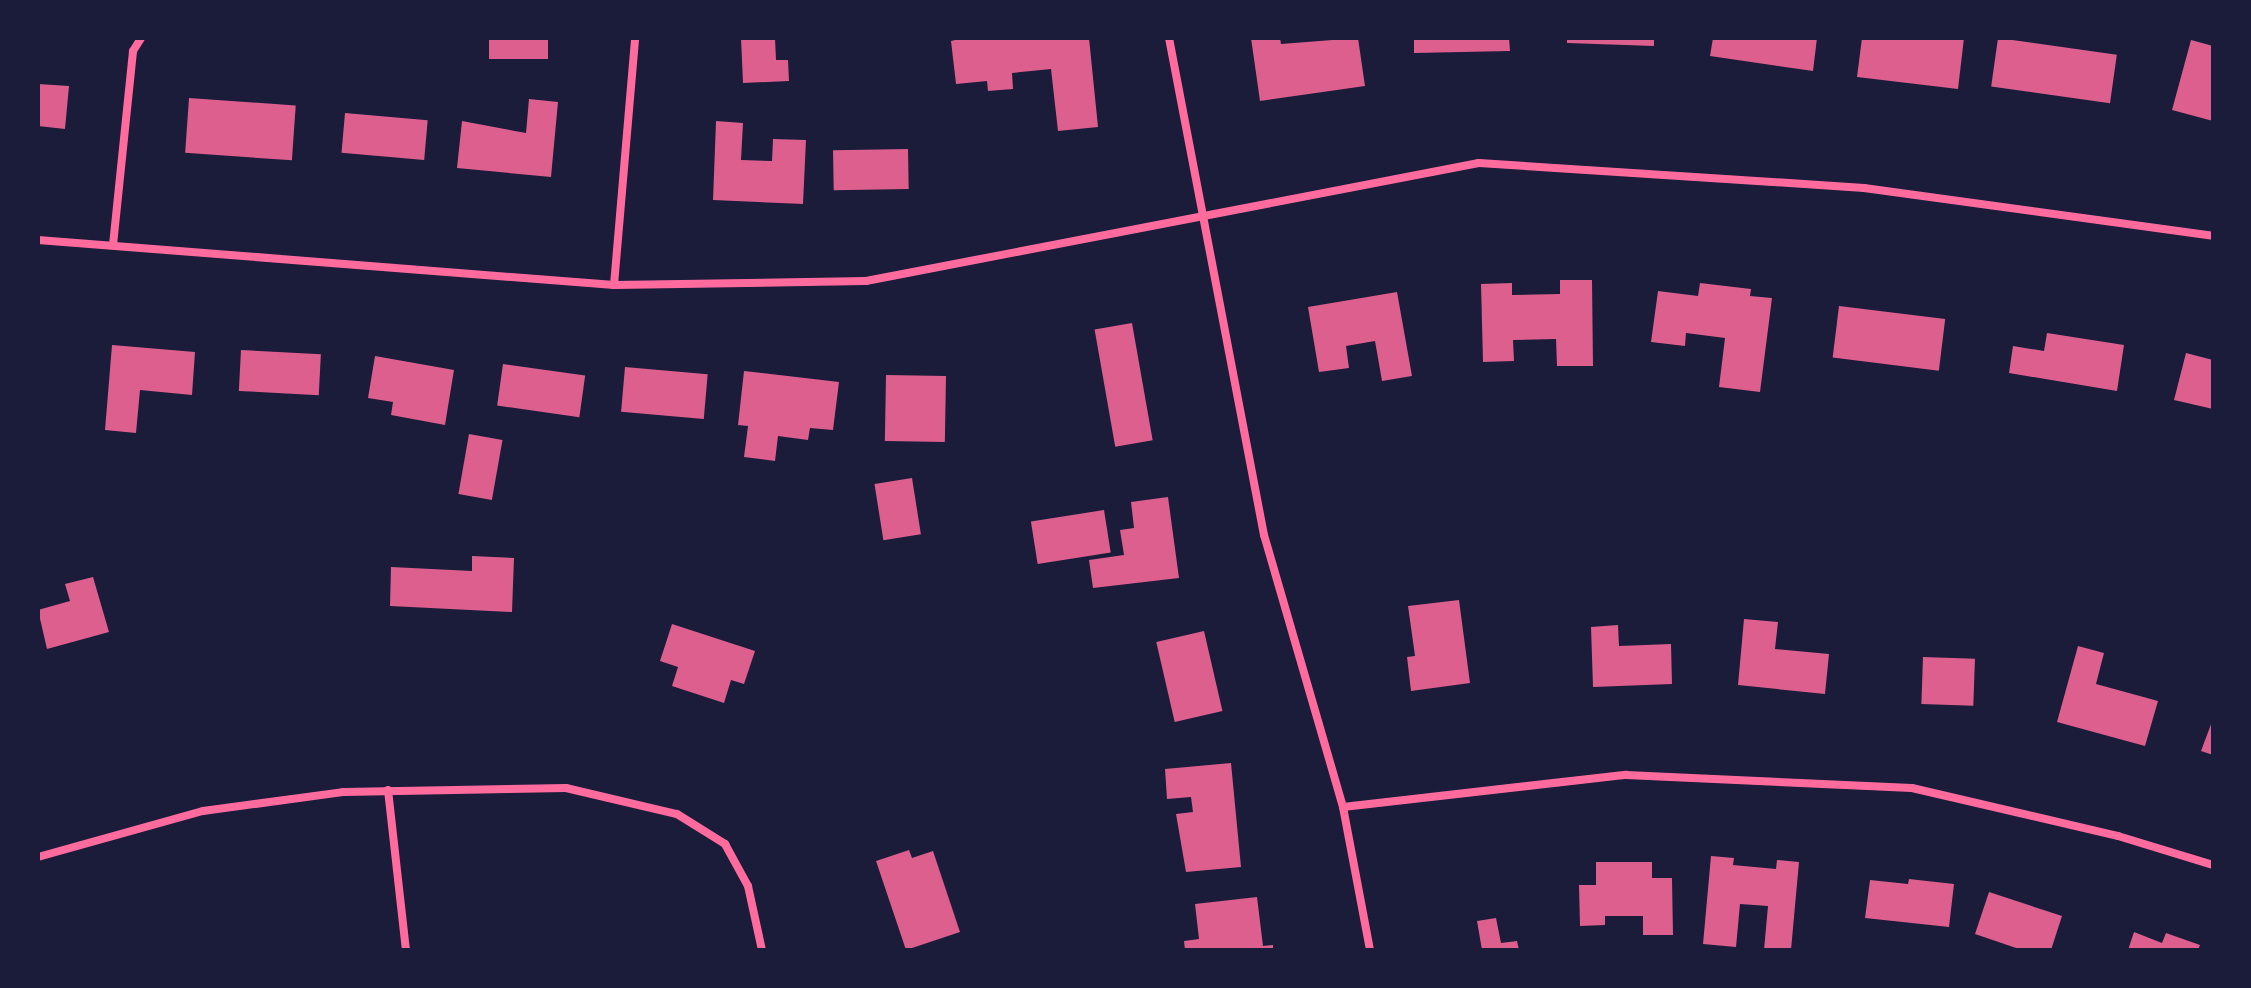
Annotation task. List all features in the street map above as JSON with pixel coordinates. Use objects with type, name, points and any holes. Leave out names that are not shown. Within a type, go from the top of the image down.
[{"type":"street","points":[[113,245],[133,51],[141,38]]},
{"type":"street","points":[[614,285],[635,38]]},
{"type":"street","points":[[1169,38],[1264,535],[1343,807],[1370,950]]},
{"type":"street","points":[[38,240],[614,285],[866,281],[1204,219],[1479,163],[1864,188],[2213,236]]},
{"type":"street","points":[[1343,807],[1626,775],[1912,788],[2118,836],[2213,865]]},
{"type":"street","points":[[38,857],[203,811],[388,790],[566,788],[677,814],[725,844],[748,886],[762,950]]},
{"type":"street","points":[[388,790],[406,950]]},
{"type":"building","points":[[489,38],[548,38],[548,59],[489,59]]},
{"type":"building","points":[[741,38],[775,38],[776,60],[788,60],[789,81],[743,83]]},
{"type":"building","points":[[964,38],[1089,38],[1098,127],[1058,131],[1051,69],[1012,73],[1013,89],[988,91],[987,81],[956,84],[951,41]]},
{"type":"building","points":[[1251,38],[1280,38],[1281,44],[1358,38],[1365,86],[1260,101]]},
{"type":"building","points":[[1414,38],[1509,38],[1510,51],[1414,53]]},
{"type":"building","points":[[1567,38],[1654,38],[1654,46],[1567,43]]},
{"type":"building","points":[[1713,38],[1817,38],[1813,71],[1710,56]]},
{"type":"building","points":[[1862,38],[1964,38],[1958,89],[1857,77]]},
{"type":"building","points":[[1998,38],[2117,55],[2110,103],[1991,87]]},
{"type":"building","points":[[2191,40],[2213,46],[2213,121],[2172,110]]},
{"type":"building","points":[[38,84],[69,86],[65,129],[38,126]]},
{"type":"building","points":[[189,98],[296,105],[292,160],[185,153]]},
{"type":"building","points":[[529,99],[558,102],[551,177],[457,168],[462,121],[526,133]]},
{"type":"building","points":[[345,113],[428,120],[424,160],[342,153]]},
{"type":"building","points":[[716,121],[743,123],[741,160],[772,161],[773,139],[806,140],[803,204],[713,200]]},
{"type":"building","points":[[908,149],[909,189],[834,190],[833,150]]},
{"type":"building","points":[[1560,280],[1592,280],[1593,366],[1557,366],[1556,339],[1513,340],[1514,361],[1483,362],[1481,284],[1512,283],[1512,295],[1560,294]]},
{"type":"building","points":[[1700,283],[1751,289],[1750,296],[1772,298],[1760,392],[1719,387],[1725,338],[1686,333],[1685,346],[1651,342],[1658,291],[1698,296]]},
{"type":"building","points":[[1397,292],[1412,376],[1382,381],[1375,341],[1346,346],[1349,368],[1319,372],[1308,307]]},
{"type":"building","points":[[1839,306],[1945,319],[1939,371],[1833,358]]},
{"type":"building","points":[[1132,323],[1153,440],[1115,447],[1095,330]]},
{"type":"building","points":[[2047,333],[2124,345],[2117,391],[2009,373],[2013,346],[2044,351]]},
{"type":"building","points":[[112,345],[195,352],[192,395],[140,390],[136,433],[105,430]]},
{"type":"building","points":[[241,350],[321,354],[319,395],[239,391]]},
{"type":"building","points":[[2186,353],[2213,360],[2213,409],[2174,400]]},
{"type":"building","points":[[375,356],[454,370],[445,425],[391,415],[393,402],[368,398]]},
{"type":"building","points":[[503,364],[585,376],[579,417],[497,406]]},
{"type":"building","points":[[625,367],[708,374],[704,419],[621,412]]},
{"type":"building","points":[[744,371],[839,382],[833,430],[810,428],[808,440],[778,436],[775,461],[744,457],[748,426],[738,425]]},
{"type":"building","points":[[886,375],[946,376],[945,442],[885,441]]},
{"type":"building","points":[[469,434],[502,440],[492,500],[458,494]]},
{"type":"building","points":[[912,478],[921,534],[883,540],[874,484]]},
{"type":"building","points":[[1168,497],[1179,578],[1093,588],[1089,560],[1124,555],[1120,530],[1134,528],[1131,502]]},
{"type":"building","points":[[1104,510],[1111,552],[1038,564],[1031,522]]},
{"type":"building","points":[[472,556],[514,558],[512,612],[390,606],[391,567],[472,571]]},
{"type":"building","points":[[93,577],[109,632],[47,649],[38,610],[70,601],[65,584]]},
{"type":"building","points":[[1459,600],[1470,683],[1411,691],[1407,657],[1415,656],[1408,606]]},
{"type":"building","points":[[1744,619],[1778,622],[1775,649],[1829,654],[1825,694],[1738,685]]},
{"type":"building","points":[[672,624],[755,651],[744,684],[731,680],[724,703],[672,686],[678,667],[660,661]]},
{"type":"building","points":[[1618,625],[1619,646],[1671,644],[1672,684],[1593,687],[1591,627]]},
{"type":"building","points":[[1204,631],[1222,711],[1175,722],[1156,642]]},
{"type":"building","points":[[2078,646],[2104,653],[2096,684],[2158,701],[2145,746],[2057,722]]},
{"type":"building","points":[[1923,657],[1975,659],[1973,706],[1921,704]]},
{"type":"building","points":[[2213,719],[2213,755],[2201,751]]},
{"type":"building","points":[[1231,763],[1241,867],[1186,872],[1176,814],[1193,812],[1191,797],[1167,799],[1165,769]]},
{"type":"building","points":[[909,850],[912,858],[933,851],[960,932],[906,950],[876,861]]},
{"type":"building","points":[[1711,856],[1734,858],[1733,865],[1776,869],[1777,860],[1799,862],[1791,950],[1764,950],[1768,906],[1740,904],[1736,947],[1703,944]]},
{"type":"building","points":[[1596,862],[1652,862],[1652,878],[1672,878],[1673,935],[1643,935],[1643,916],[1605,916],[1605,925],[1580,926],[1579,885],[1596,885]]},
{"type":"building","points":[[1909,879],[1954,884],[1949,927],[1865,918],[1870,880],[1908,884]]},
{"type":"building","points":[[1989,892],[2062,916],[2051,950],[2022,950],[1975,934]]},
{"type":"building","points":[[1257,897],[1263,946],[1273,945],[1273,950],[1185,950],[1184,941],[1199,939],[1195,904]]},
{"type":"building","points":[[1496,918],[1501,943],[1517,941],[1519,950],[1482,950],[1477,921]]},
{"type":"building","points":[[2134,932],[2162,943],[2166,933],[2200,945],[2198,950],[2128,950]]}]
